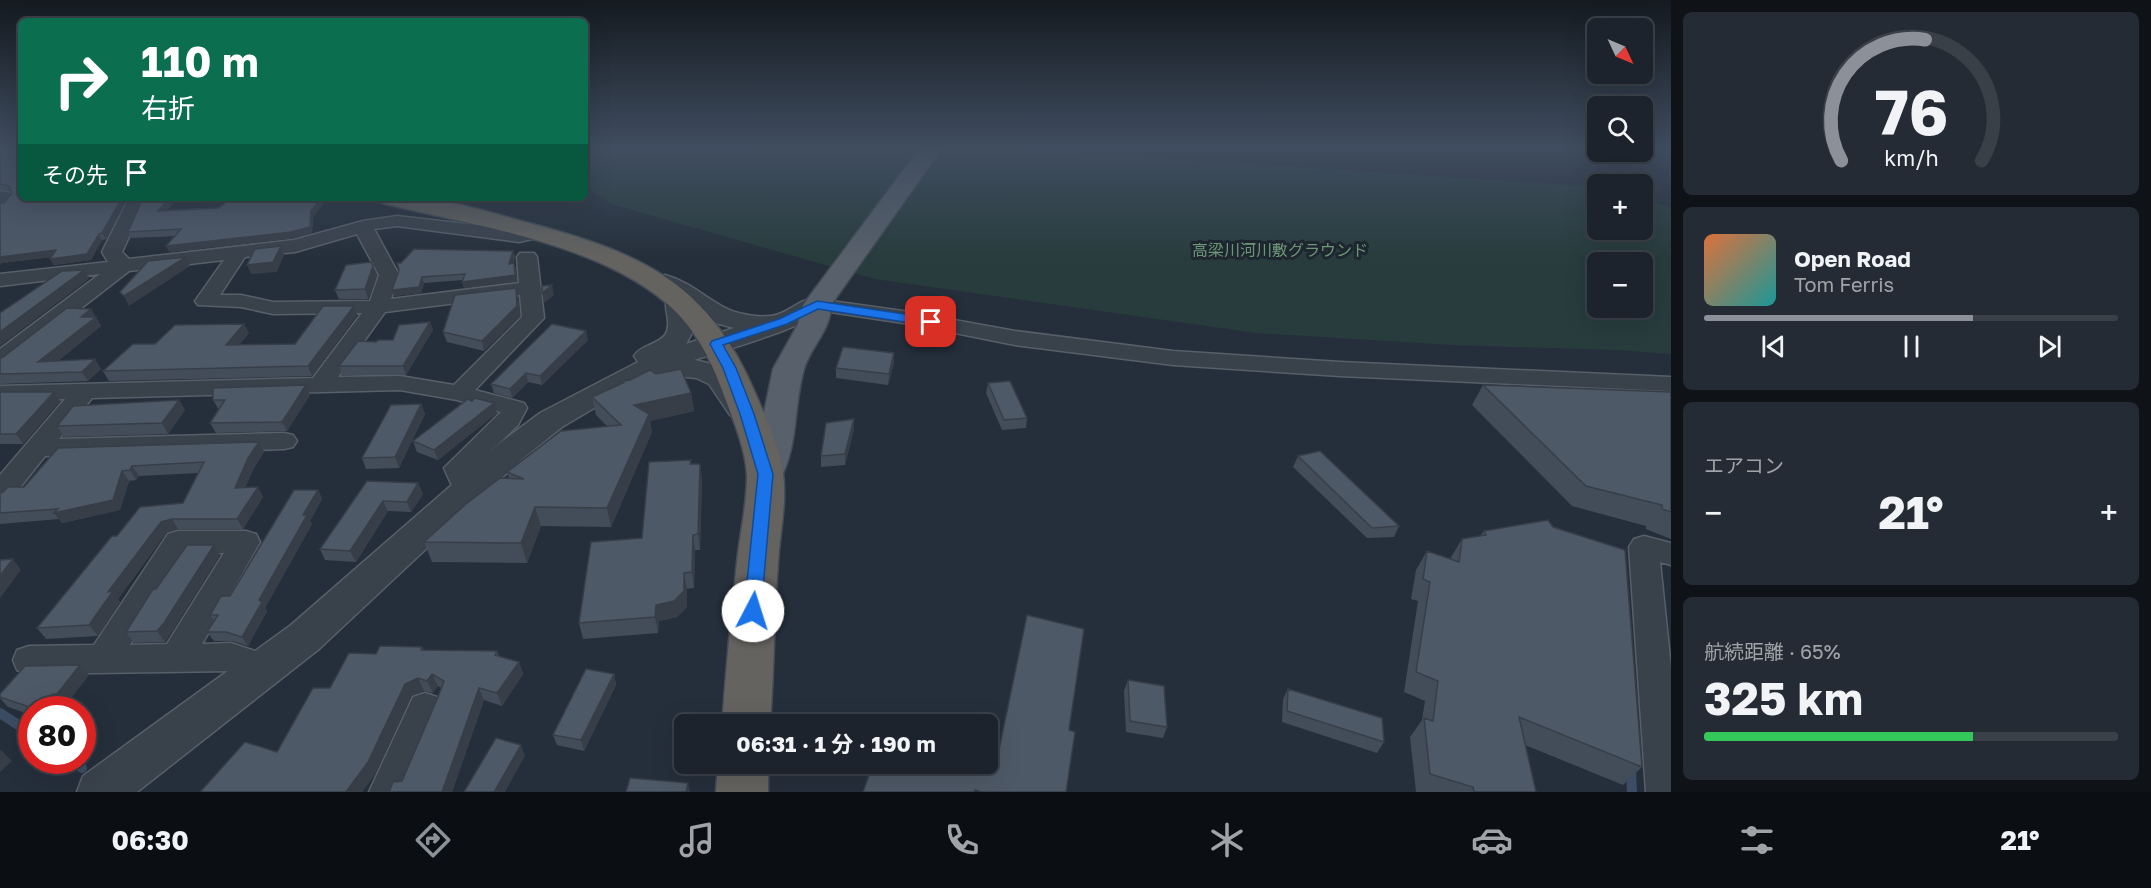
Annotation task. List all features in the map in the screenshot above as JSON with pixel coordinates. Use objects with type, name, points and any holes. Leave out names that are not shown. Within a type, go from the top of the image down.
[{"type":"highway","points":[[399,201],[531,245],[591,251],[652,281],[678,298],[699,320],[716,344],[730,368],[765,474],[750,634],[746,714]]},
{"type":"highway","points":[[742,792],[743,774]]},
{"type":"main road","points":[[765,474],[777,439],[780,398],[796,353],[818,317],[825,293],[904,185]]},
{"type":"street","points":[[0,196],[5,197],[0,203]]},
{"type":"street","points":[[125,265],[117,261],[112,252],[122,239],[127,216],[136,201]]},
{"type":"street","points":[[0,280],[295,246],[380,222],[397,221],[519,236],[531,245],[530,288],[533,318],[459,393]]},
{"type":"street","points":[[320,385],[378,307],[389,275],[363,226]]},
{"type":"street","points":[[238,254],[205,301],[241,301],[273,308],[378,307],[530,288]]},
{"type":"street","points":[[0,360],[125,265]]},
{"type":"street","points":[[652,281],[676,286],[725,319],[757,324],[783,321]]},
{"type":"street","points":[[100,792],[305,637],[467,490],[532,435],[583,401],[638,372],[783,321],[825,293],[910,318],[1015,338],[1173,358],[1340,369],[1671,384]]},
{"type":"street","points":[[583,401],[591,386],[605,376],[659,351],[680,335],[683,325],[678,298]]},
{"type":"street","points":[[638,372],[684,368],[710,373],[725,384],[735,403],[747,414]]},
{"type":"street","points":[[0,393],[400,383],[459,393],[515,408],[509,419],[457,468],[467,490]]},
{"type":"street","points":[[3,485],[38,448],[85,391]]},
{"type":"street","points":[[38,448],[284,441]]},
{"type":"street","points":[[103,659],[178,542],[246,542],[176,658]]},
{"type":"street","points":[[1665,792],[1644,547],[1671,554]]},
{"type":"street","points":[[29,660],[231,657],[264,668]]},
{"type":"street","points":[[388,792],[424,708]]},
{"type":"green space","name":"高梁川河川敷グラウンド","points":[[588,185],[1587,186],[1587,240],[1653,240],[1653,202],[1671,208],[1671,354],[1618,350],[1453,345],[1256,333],[875,279],[611,204]]},
{"type":"building","points":[[4,185],[18,185],[18,201],[120,201],[87,254],[50,259],[56,250],[0,257],[0,203],[4,203],[12,193],[9,186]]},
{"type":"building","points":[[142,201],[167,201],[158,211],[218,208],[227,202],[319,201],[311,211],[310,227],[291,232],[166,246],[181,229],[128,232]]},
{"type":"building","points":[[281,246],[273,262],[247,265],[255,249]]},
{"type":"building","points":[[414,249],[513,251],[509,264],[514,263],[515,275],[462,282],[465,274],[422,277],[419,287],[392,290],[399,270],[397,263],[401,263]]},
{"type":"building","points":[[186,257],[124,296],[120,292],[148,261]]},
{"type":"building","points":[[371,262],[373,266],[365,289],[335,290],[346,265]]},
{"type":"building","points":[[84,270],[0,332],[0,313],[62,271]]},
{"type":"building","points":[[552,285],[542,293],[542,286]]},
{"type":"building","points":[[516,288],[517,306],[482,341],[443,332],[455,295]]},
{"type":"building","points":[[323,306],[354,306],[308,366],[103,371],[133,344],[155,344],[175,325],[244,324],[226,345],[295,344]]},
{"type":"building","points":[[67,308],[91,309],[81,317],[96,317],[38,362],[95,359],[82,372],[0,374],[0,358]]},
{"type":"building","points":[[430,322],[403,366],[339,366],[358,341],[393,340],[399,325]]},
{"type":"building","points":[[552,324],[586,331],[540,376],[526,373],[510,389],[491,384]]},
{"type":"building","points":[[843,347],[894,353],[889,374],[836,368]]},
{"type":"building","points":[[681,369],[691,393],[634,405],[649,414],[607,508],[535,507],[521,543],[424,542],[466,504],[500,478],[524,479],[507,472],[561,431],[621,425],[592,397],[623,383],[619,382],[630,380],[650,370],[656,374]]},
{"type":"building","points":[[1010,381],[1027,418],[1004,420],[988,383]]},
{"type":"building","points":[[306,385],[282,422],[210,423],[225,400],[213,400],[213,388]]},
{"type":"building","points":[[1483,385],[1671,392],[1671,512],[1662,509],[1662,505],[1586,486]]},
{"type":"building","points":[[0,392],[54,392],[16,434],[0,434]]},
{"type":"building","points":[[475,398],[494,403],[434,450],[413,441],[468,399],[472,401]]},
{"type":"building","points":[[179,400],[162,423],[57,426],[73,406]]},
{"type":"building","points":[[421,404],[395,457],[362,458],[391,405]]},
{"type":"building","points":[[854,419],[845,454],[821,456],[826,423]]},
{"type":"building","points":[[259,442],[248,458],[235,488],[258,487],[237,519],[172,519],[161,522],[108,592],[113,591],[89,625],[37,628],[112,536],[117,536],[140,507],[183,503],[204,462],[132,466],[130,470],[122,471],[113,500],[54,513],[58,509],[0,513],[0,493],[8,487],[24,487],[58,448]]},
{"type":"building","points":[[1320,451],[1399,526],[1372,528],[1298,456]]},
{"type":"building","points":[[691,460],[690,464],[700,464],[698,534],[693,535],[692,572],[684,573],[684,591],[674,601],[656,605],[655,617],[579,623],[591,542],[642,538],[649,462]]},
{"type":"building","points":[[367,481],[418,483],[407,502],[383,501],[350,551],[320,549]]},
{"type":"building","points":[[294,490],[318,490],[303,515],[307,515],[259,600],[262,602],[242,637],[226,632],[207,632],[218,615],[210,615],[221,596],[230,596]]},
{"type":"building","points":[[1548,520],[1553,527],[1625,550],[1642,767],[1519,717],[1536,792],[1474,792],[1473,787],[1430,774],[1424,718],[1433,721],[1438,681],[1416,672],[1430,582],[1423,579],[1427,551],[1459,562],[1462,539],[1486,535],[1484,531]]},
{"type":"building","points":[[187,545],[214,545],[157,631],[126,632],[153,589],[156,589]]},
{"type":"building","points":[[13,559],[0,576],[0,560]]},
{"type":"building","points":[[1027,615],[1084,629],[1069,730],[1075,732],[1066,792],[982,792],[975,790],[974,792],[863,792],[869,774],[998,774],[998,754]]},
{"type":"building","points":[[380,646],[422,647],[421,650],[497,651],[495,655],[519,662],[497,693],[479,688],[442,792],[389,792],[393,782],[402,781],[444,681],[432,674],[427,681],[418,678],[405,684],[368,762],[346,792],[201,791],[245,742],[277,752],[313,688],[330,688],[349,653],[376,654]]},
{"type":"building","points":[[80,665],[57,694],[18,696],[18,703],[0,697],[0,694],[25,666]]},
{"type":"building","points":[[586,669],[614,674],[581,740],[553,735]]},
{"type":"building","points":[[1128,680],[1164,686],[1167,727],[1130,721]]},
{"type":"building","points":[[1288,689],[1382,718],[1384,742],[1287,711]]},
{"type":"building","points":[[496,738],[521,745],[494,792],[464,792]]},
{"type":"building","points":[[630,778],[688,783],[686,792],[626,792]]},
{"type":"waterway","points":[[0,713],[18,725]]},
{"type":"waterway","points":[[1631,770],[1632,792]]},
{"type":"route","points":[[753,611],[765,474],[730,368],[716,344],[783,321],[817,305],[931,322]]}]
